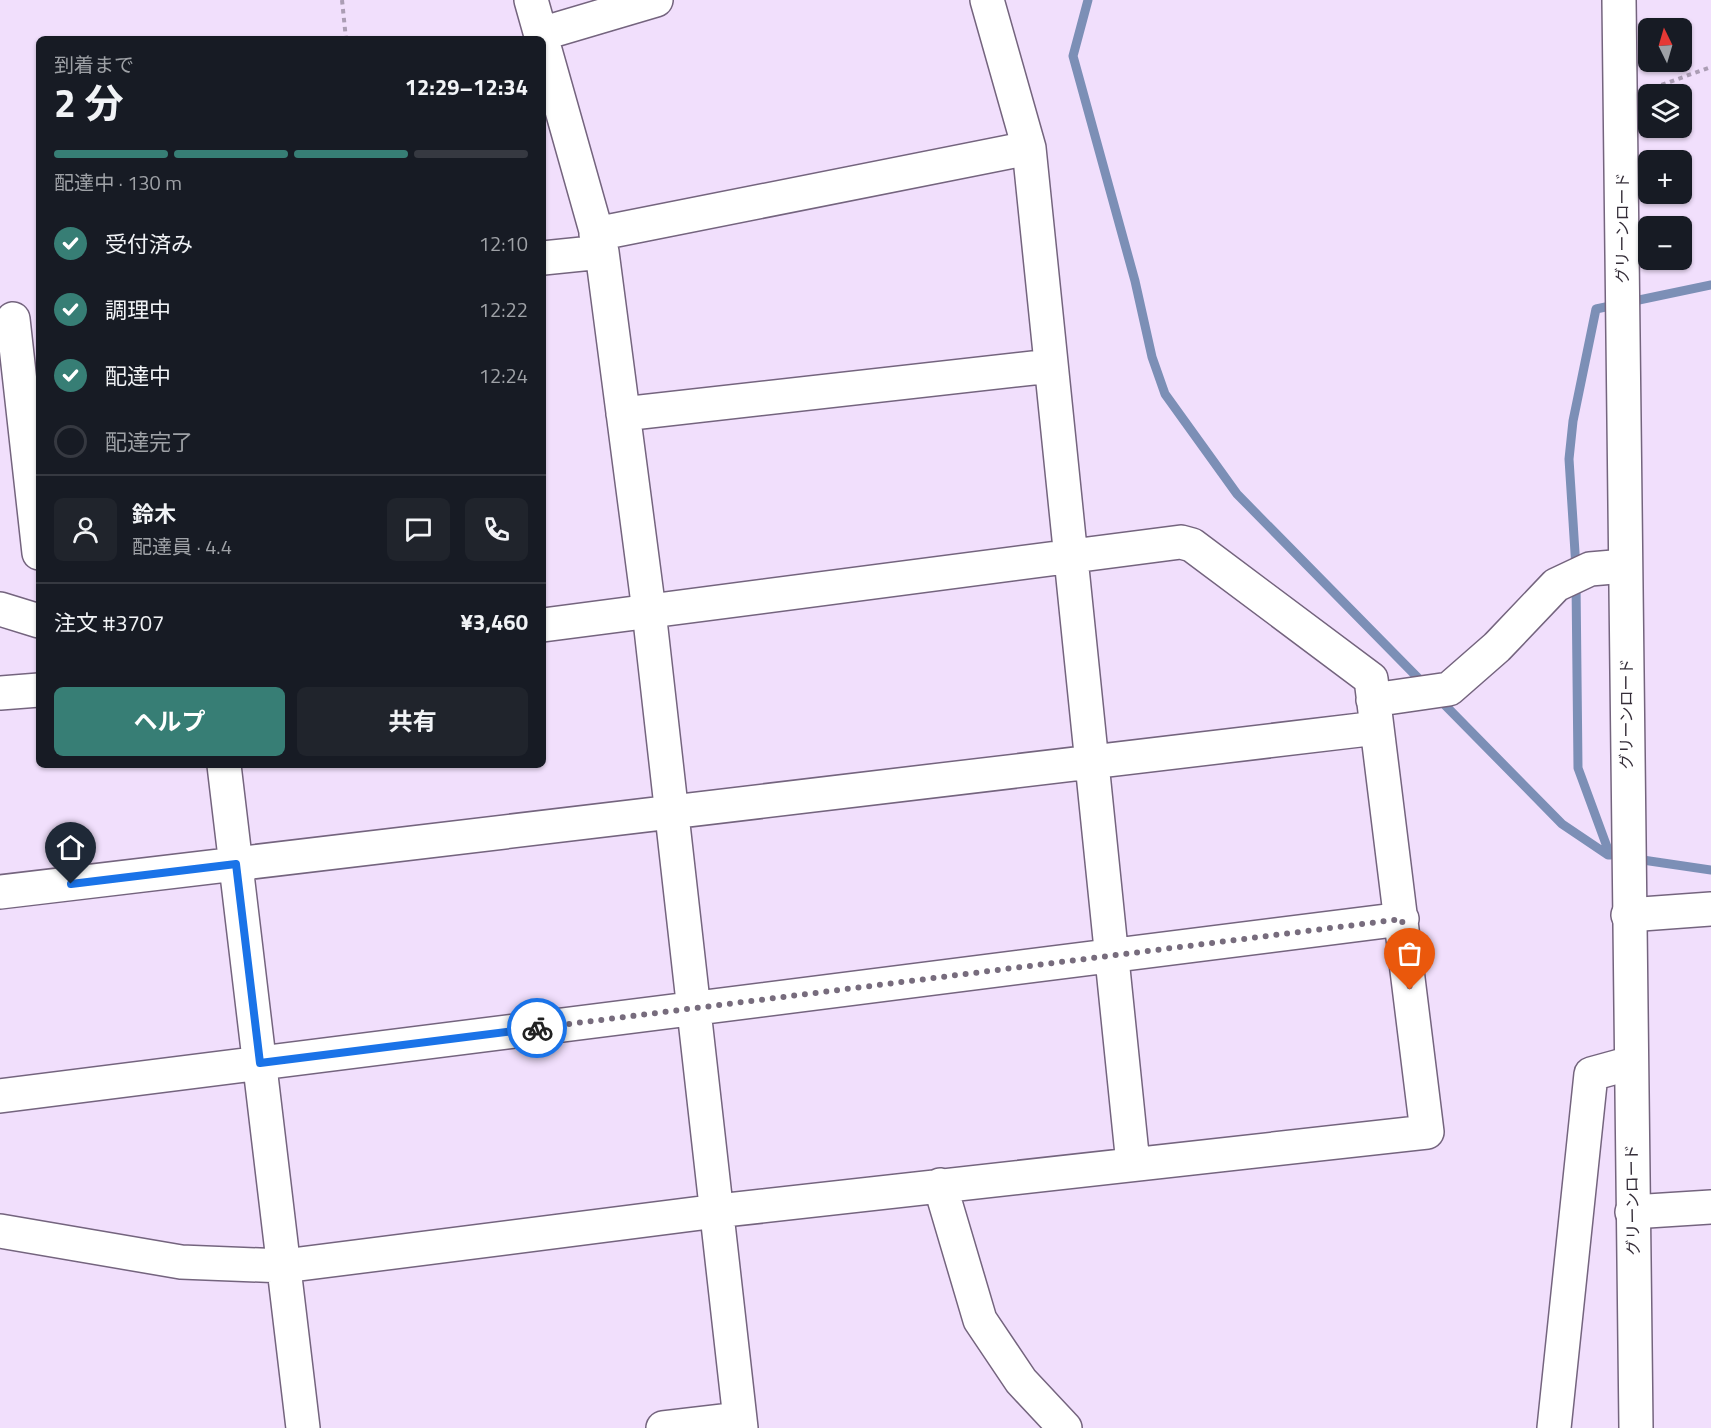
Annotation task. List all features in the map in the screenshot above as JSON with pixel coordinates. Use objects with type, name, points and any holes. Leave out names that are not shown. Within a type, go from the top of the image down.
[{"type":"street","points":[[531,0],[541,36]]},
{"type":"street","points":[[546,38],[656,0]]},
{"type":"street","points":[[987,0],[1029,148],[1133,1164]]},
{"type":"street","name":"グリーンロード","points":[[1619,0],[1628,915],[1636,1428]]},
{"type":"street","points":[[546,53],[599,243],[649,611],[741,1424],[663,1428]]},
{"type":"street","points":[[546,257],[599,243],[1029,148]]},
{"type":"street","points":[[18,319],[36,520]]},
{"type":"street","points":[[623,414],[1051,366]]},
{"type":"street","points":[[0,1231],[181,1262],[284,1266],[717,1211],[1427,1132],[1371,679],[1192,545],[1181,542],[1070,555],[546,625]]},
{"type":"street","points":[[0,892],[1091,762],[1375,714],[1449,689],[1497,647],[1556,585],[1590,569],[1625,566]]},
{"type":"street","points":[[0,609],[36,620]]},
{"type":"street","points":[[0,693],[36,690]]},
{"type":"street","points":[[224,768],[303,1428]]},
{"type":"street","points":[[1628,915],[1711,909]]},
{"type":"street","points":[[0,1096],[1402,919]]},
{"type":"street","points":[[1554,1428],[1591,1074],[1631,1063]]},
{"type":"street","points":[[940,1185],[980,1320],[1021,1381],[1065,1428]]},
{"type":"street","points":[[1632,1212],[1711,1207]]},
{"type":"path","points":[[342,0],[346,36]]},
{"type":"path","points":[[1621,99],[1711,67]]},
{"type":"waterway","points":[[1088,0],[1073,56],[1135,281],[1152,357],[1165,394],[1237,494],[1424,684]]},
{"type":"waterway","points":[[1576,568],[1569,459],[1573,421],[1596,309],[1711,285]]},
{"type":"waterway","points":[[1576,582],[1578,768],[1610,855]]},
{"type":"waterway","points":[[1438,698],[1562,824],[1608,855]]},
{"type":"waterway","points":[[1636,859],[1711,870]]},
{"type":"way so far","points":[[537,1028],[1402,919],[1410,990]]},
{"type":"route","points":[[71,884],[236,864],[260,1063],[537,1028]]}]
